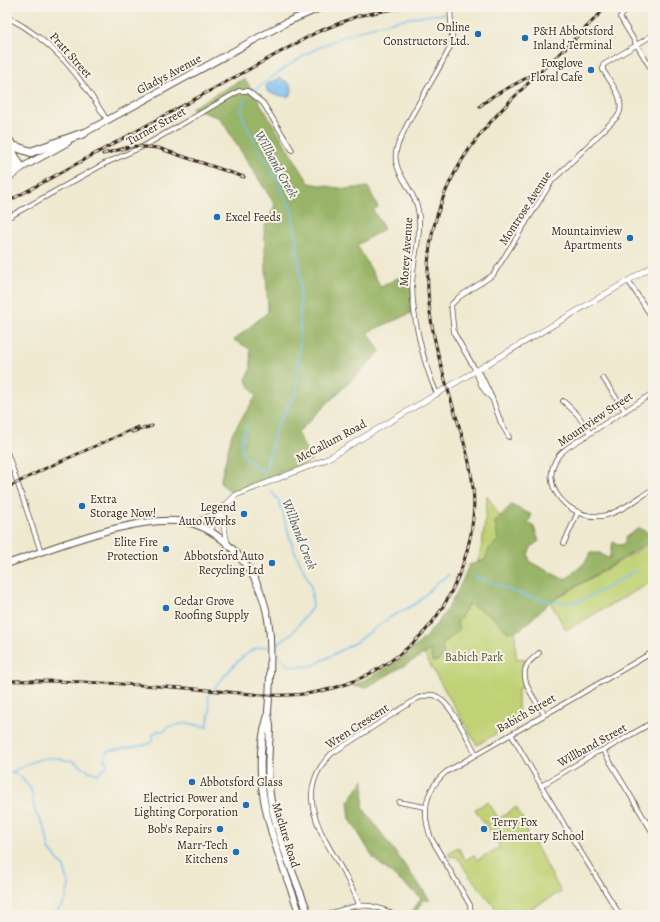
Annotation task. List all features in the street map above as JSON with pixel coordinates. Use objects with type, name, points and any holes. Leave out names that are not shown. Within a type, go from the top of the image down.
[{"type":"highway","points":[[7,139],[13,146],[31,152],[84,133]]},
{"type":"highway","points":[[7,143],[18,168]]},
{"type":"highway","points":[[7,156],[18,168]]},
{"type":"highway","points":[[7,179],[18,168]]},
{"type":"main road","name":"Gladys Avenue","points":[[18,168],[287,22],[322,7]]},
{"type":"main road","points":[[7,564],[41,552],[141,522],[163,520],[193,524],[210,532]]},
{"type":"main road","name":"Maclure Road","points":[[210,532],[226,543],[246,564],[259,586],[267,609],[270,636],[271,672],[268,713],[261,747],[260,766],[262,791],[268,821],[300,915]]},
{"type":"main road","name":"Maclure Road","points":[[268,713],[270,729],[267,765],[269,789],[275,820],[309,915]]},
{"type":"street","name":"Morey Avenue","points":[[437,394],[429,374],[414,311],[412,275],[419,222],[418,210],[413,193],[398,169],[395,153],[415,110],[450,47],[452,37],[450,7]]},
{"type":"street","points":[[630,7],[620,17],[653,72]]},
{"type":"street","name":"Pratt Street","points":[[7,16],[38,35],[55,50],[79,76],[107,120]]},
{"type":"street","name":"Montrose Avenue","points":[[476,371],[454,333],[451,305],[459,297],[493,275],[552,181],[618,116],[621,108],[621,102],[603,66],[605,63],[653,35]]},
{"type":"street","name":"Turner Street","points":[[7,218],[104,164],[144,146],[239,91],[248,91],[263,103],[292,150]]},
{"type":"street","name":"McCallum Road","points":[[210,532],[220,511],[236,495],[325,460],[629,282],[653,266]]},
{"type":"street","points":[[629,282],[653,319]]},
{"type":"street","points":[[476,371],[477,377],[488,396],[492,398],[501,423],[509,436]]},
{"type":"street","points":[[603,378],[625,411]]},
{"type":"street","name":"Mountview Street","points":[[578,512],[566,504],[554,490],[552,471],[560,455],[590,433],[653,393]]},
{"type":"street","points":[[563,401],[578,414],[590,433]]},
{"type":"street","points":[[7,452],[41,552]]},
{"type":"street","points":[[564,543],[578,512],[595,516],[612,513],[653,489]]},
{"type":"street","points":[[193,524],[220,511],[226,543]]},
{"type":"street","name":"Babich Street","points":[[471,915],[470,905],[431,838],[425,817],[425,806],[432,787],[446,772],[653,652]]},
{"type":"street","points":[[539,653],[527,664],[525,678],[527,685],[544,714]]},
{"type":"street","name":"Wren Crescent","points":[[359,905],[355,892],[323,839],[311,800],[312,786],[316,774],[322,764],[331,754],[418,698],[426,695],[433,695],[446,702],[476,754]]},
{"type":"street","name":"Willband Street","points":[[541,786],[595,753],[653,722]]},
{"type":"street","points":[[511,734],[620,915]]},
{"type":"street","points":[[603,750],[653,833]]},
{"type":"street","points":[[399,802],[425,806]]},
{"type":"street","points":[[326,915],[359,905],[372,905],[383,908],[394,915]]},
{"type":"street","points":[[644,915],[653,910]]},
{"type":"green space","points":[[243,79],[247,82],[309,183],[345,189],[368,187],[378,207],[373,210],[384,229],[357,245],[381,287],[412,270],[411,313],[368,332],[380,352],[297,433],[312,460],[233,493],[220,483],[232,434],[256,396],[246,380],[251,368],[250,349],[234,340],[268,312],[264,229],[275,205],[220,118],[191,108]]},
{"type":"green space","name":"Babich Park","points":[[487,495],[550,602],[538,609],[515,629],[516,658],[526,659],[521,671],[523,686],[518,690],[518,716],[521,722],[519,723],[517,721],[477,745],[422,651],[457,602],[473,575],[480,553]]},
{"type":"green space","points":[[511,505],[532,515],[528,522],[534,527],[539,541],[532,546],[528,554],[530,562],[563,579],[568,578],[583,564],[590,553],[600,553],[609,559],[613,542],[618,545],[624,544],[626,537],[639,528],[647,532],[651,541],[550,602],[521,629],[508,632],[490,615],[469,604],[457,623],[459,630],[442,645],[444,655],[438,661],[432,662],[431,650],[365,688],[352,686],[373,676],[392,664],[424,639],[449,606],[460,587],[469,565],[485,560],[489,549],[498,540],[495,522]]},
{"type":"green space","points":[[653,542],[653,581],[566,630],[550,602]]},
{"type":"green space","points":[[364,780],[363,808],[430,900],[424,900],[414,915],[410,915],[421,898],[374,859],[350,819],[348,802]]},
{"type":"green space","points":[[488,802],[499,819],[516,807],[525,823],[528,841],[535,844],[561,892],[526,911],[525,909],[513,915],[501,915],[468,874],[459,859],[454,856],[450,857],[448,853],[458,847],[465,860],[474,855],[477,860],[500,847],[475,809]]},
{"type":"water","points":[[280,78],[291,86],[292,91],[288,97],[273,94],[267,91],[266,86],[269,83]]},
{"type":"waterway","name":"Willband Creek","points":[[256,89],[288,66],[312,51],[334,40],[381,24],[413,17],[444,14]]},
{"type":"waterway","name":"Willband Creek","points":[[246,99],[241,109],[246,126],[291,208],[295,226],[300,274],[300,341],[296,393],[276,427],[265,473],[243,456],[241,443],[246,426]]},
{"type":"waterway","name":"Willband Creek","points":[[271,491],[279,501],[293,548],[311,585],[313,606],[293,632],[272,648]]},
{"type":"waterway","points":[[475,576],[527,596],[541,600],[568,603],[585,599],[637,570]]},
{"type":"waterway","points":[[273,648],[288,666],[304,667],[314,665],[358,641],[389,618],[417,603],[439,581],[449,575]]},
{"type":"waterway","name":"Willband Creek","points":[[7,772],[10,773],[32,762],[49,758],[57,758],[67,761],[71,760],[89,771],[98,774],[107,766],[104,759],[107,751],[149,744],[153,740],[153,734],[158,731],[165,731],[167,727],[187,723],[207,727],[210,711],[208,696],[242,657],[250,651],[268,647]]},
{"type":"waterway","points":[[10,773],[19,775],[31,789],[35,812],[45,828],[49,849],[64,867],[69,885],[65,901],[54,915]]},
{"type":"railway","points":[[7,202],[317,32],[358,16],[404,7]]},
{"type":"railway","points":[[7,681],[96,683],[185,688],[268,695],[301,694],[333,688],[376,670],[402,652],[425,631],[442,609],[459,576],[470,538],[474,508],[469,460],[436,347],[429,301],[429,254],[433,230],[441,202],[452,177],[481,133],[517,94],[607,7]]},
{"type":"railway","points":[[480,106],[493,96],[532,75]]},
{"type":"railway","points":[[103,154],[133,146],[158,148],[244,177]]},
{"type":"railway","points":[[132,432],[152,426]]},
{"type":"railway","points":[[7,488],[46,468],[138,427]]},
{"type":"place","name":"Online Constructors Ltd.","points":[[478,34]]},
{"type":"place","name":"P&H Abbotsford Inland Terminal","points":[[525,38]]},
{"type":"place","name":"Foxglove Floral Cafe","points":[[591,70]]},
{"type":"place","name":"Excel Feeds","points":[[217,217]]},
{"type":"place","name":"Mountainview Apartments","points":[[630,238]]},
{"type":"place","name":"Extra Storage Now!","points":[[82,506]]},
{"type":"place","name":"Legend Auto Works","points":[[244,514]]},
{"type":"place","name":"Elite Fire Protection","points":[[166,549]]},
{"type":"place","name":"Abbotsford Auto Recycling Ltd","points":[[272,563]]},
{"type":"place","name":"Cedar Grove Roofing Supply","points":[[166,608]]},
{"type":"place","name":"Abbotsford Glass","points":[[192,782]]},
{"type":"place","name":"Electric1 Power and Lighting Corporation","points":[[246,805]]},
{"type":"place","name":"Bob's Repairs","points":[[220,829]]},
{"type":"place","name":"Terry Fox Elementary School","points":[[484,829]]},
{"type":"place","name":"Marr-Tech Kitchens","points":[[236,852]]}]
